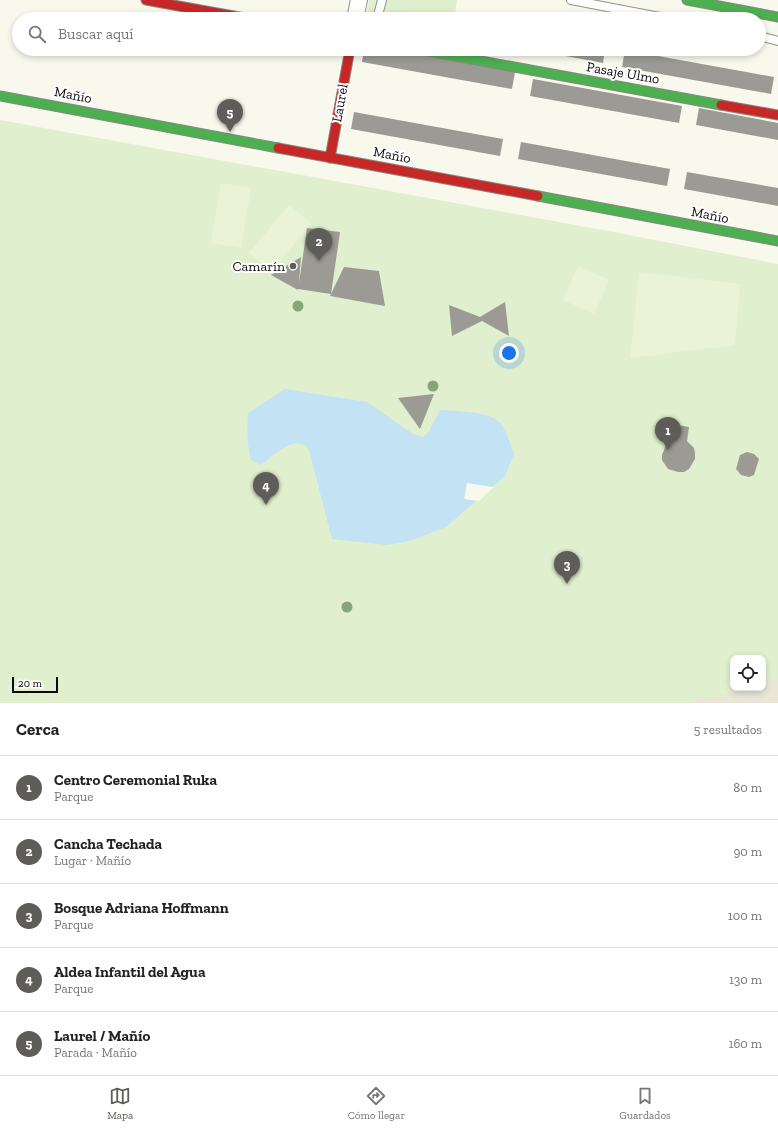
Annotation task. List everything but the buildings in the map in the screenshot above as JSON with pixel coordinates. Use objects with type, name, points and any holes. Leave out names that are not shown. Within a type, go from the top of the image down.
[{"type":"street","points":[[146,0],[212,12]]},
{"type":"street","points":[[356,12],[359,0]]},
{"type":"street","points":[[687,0],[751,12]]},
{"type":"street","points":[[766,15],[778,17]]},
{"type":"street","name":"Laurel","points":[[330,158],[349,56]]},
{"type":"street","name":"Pasaje Ulmo","points":[[454,56],[778,115]]},
{"type":"street","name":"Mañío","points":[[0,96],[778,242]]},
{"type":"lane","points":[[379,12],[382,0]]},
{"type":"lane","points":[[571,0],[634,12]]},
{"type":"lane","points":[[766,38],[778,41]]},
{"type":"green space","points":[[369,0],[457,0],[455,12],[367,12]]},
{"type":"green space","points":[[0,120],[619,233],[778,264],[778,703],[0,703]]},
{"type":"green space","points":[[221,183],[251,188],[241,248],[211,243]]},
{"type":"green space","points":[[289,205],[311,223],[271,272],[249,253]]},
{"type":"green space","points":[[578,266],[609,280],[594,314],[563,300]]},
{"type":"green space","points":[[639,272],[740,284],[735,345],[630,358]]},
{"type":"shaded area","points":[[778,679],[778,703],[692,703],[735,691],[766,691],[766,682]]},
{"type":"water","points":[[285,389],[367,402],[413,434],[423,437],[428,433],[440,410],[472,412],[489,416],[500,423],[514,454],[505,476],[446,527],[413,540],[387,545],[332,539],[309,450],[306,447],[297,443],[291,444],[280,450],[261,465],[251,460],[247,425],[248,413]]},
{"type":"pier","points":[[467,483],[494,487],[479,501],[464,499]]},
{"type":"traffic: fast","points":[[687,0],[751,12]]},
{"type":"traffic: fast","points":[[766,15],[778,17]]},
{"type":"traffic: fast","points":[[454,56],[721,105]]},
{"type":"traffic: fast","points":[[0,96],[278,148]]},
{"type":"traffic: fast","points":[[538,196],[778,241]]},
{"type":"traffic: jam","points":[[146,0],[212,12]]},
{"type":"traffic: jam","points":[[330,158],[349,56]]},
{"type":"traffic: jam","points":[[721,105],[778,115]]},
{"type":"traffic: jam","points":[[278,148],[538,196]]},
{"type":"place","name":"Laurel / Mañío","points":[[230,132]]},
{"type":"place","name":"Cancha Techada","points":[[319,261]]},
{"type":"place","name":"Camarín","points":[[293,266]]},
{"type":"place","name":"Centro Ceremonial Ruka","points":[[668,450]]},
{"type":"place","name":"Aldea Infantil del Agua","points":[[266,505]]},
{"type":"place","name":"Bosque Adriana Hoffmann","points":[[567,584]]}]
